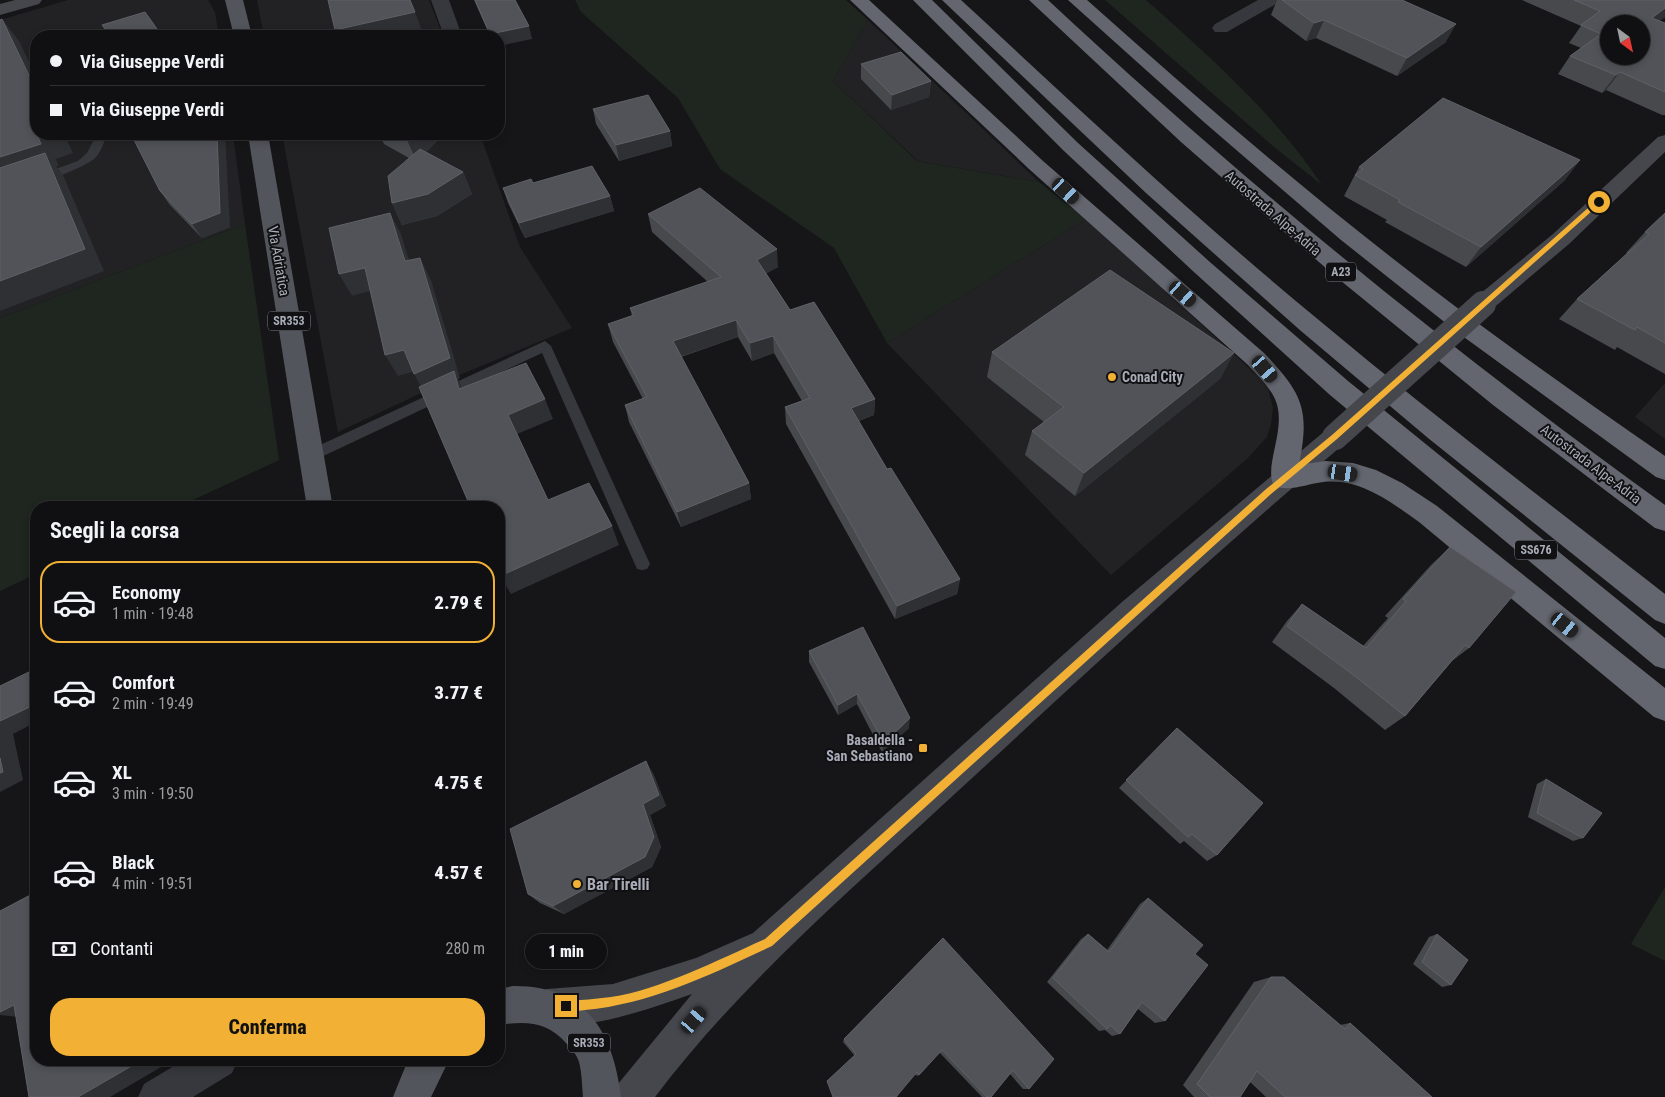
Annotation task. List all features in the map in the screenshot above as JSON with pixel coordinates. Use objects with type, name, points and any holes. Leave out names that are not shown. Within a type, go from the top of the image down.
[{"type":"highway","points":[[859,0],[1036,165],[1256,359],[1283,390],[1292,408],[1293,424],[1283,479],[1327,471],[1359,476],[1396,492],[1428,514],[1665,707]]},
{"type":"highway","name":"SS676","points":[[922,0],[1071,147],[1196,261],[1340,388],[1665,656]]},
{"type":"highway","name":"SS676","points":[[951,0],[1094,135],[1212,242],[1362,370],[1665,611]]},
{"type":"highway","name":"Autostrada Alpe-Adria","points":[[1038,0],[1132,90],[1340,271],[1665,520]]},
{"type":"highway","name":"A23","points":[[1077,0],[1158,74],[1349,235],[1515,363],[1665,470]]},
{"type":"main road","points":[[0,10],[33,0]]},
{"type":"main road","points":[[234,0],[242,30]]},
{"type":"main road","name":"Via Adriatica","points":[[259,140],[319,501]]},
{"type":"main road","points":[[631,1097],[655,1064],[703,1009],[768,942],[1283,479],[1335,437],[1483,304],[1561,238],[1665,141]]},
{"type":"main road","points":[[547,1007],[613,1002],[641,994],[700,974],[768,942]]},
{"type":"main road","name":"SR353","points":[[505,1005],[523,1003],[547,1007],[561,1014],[575,1025],[592,1048],[598,1067],[602,1097]]},
{"type":"main road","points":[[403,1066],[406,1097]]},
{"type":"main road","points":[[412,1097],[426,1066]]},
{"type":"street","points":[[440,0],[451,30]]},
{"type":"street","points":[[1221,28],[1270,0]]},
{"type":"street","points":[[157,1097],[209,1066]]},
{"type":"lane","points":[[28,182],[82,163],[92,155],[99,140]]},
{"type":"lane","points":[[312,455],[545,346],[642,564]]},
{"type":"shaded area","points":[[68,0],[208,0],[215,12],[218,30],[30,30],[30,140],[234,140],[245,224],[0,318],[0,20]]},
{"type":"shaded area","points":[[257,0],[429,0],[441,30],[263,30]]},
{"type":"shaded area","points":[[575,0],[846,0],[868,20],[833,81],[917,161],[1039,182],[1086,219],[887,343],[834,248],[720,169],[678,98],[581,12]]},
{"type":"shaded area","points":[[1105,0],[1146,0],[1217,64],[1262,110],[1304,159],[1322,185],[1274,147]]},
{"type":"shaded area","points":[[868,20],[1039,182],[918,161],[833,81]]},
{"type":"shaded area","points":[[283,140],[482,140],[520,247],[572,328],[462,374],[338,432]]},
{"type":"shaded area","points":[[1086,219],[1260,378],[1268,389],[1273,408],[1267,437],[1247,459],[1111,575],[887,343]]},
{"type":"shaded area","points":[[245,224],[279,460],[191,501],[30,501],[30,577],[0,591],[0,318]]},
{"type":"shaded area","points":[[1665,383],[1665,439],[1635,417]]},
{"type":"shaded area","points":[[1665,887],[1665,961],[1631,944]]},
{"type":"building","points":[[328,0],[410,0],[415,12],[335,30]]},
{"type":"building","points":[[475,0],[515,0],[529,26],[505,31],[488,30]]},
{"type":"building","points":[[1282,0],[1402,0],[1456,24],[1407,58],[1324,20],[1314,23]]},
{"type":"building","points":[[1574,0],[1665,0],[1665,8],[1652,18],[1665,23],[1665,92],[1620,72],[1616,75],[1570,56],[1600,35],[1600,65],[1650,65],[1650,15],[1600,15],[1600,34],[1581,25],[1600,11]]},
{"type":"building","points":[[145,12],[158,30],[106,30],[102,25]]},
{"type":"building","points":[[2,19],[30,77],[30,140],[39,140],[41,144],[0,157],[0,20]]},
{"type":"building","points":[[901,52],[931,81],[892,95],[861,64]]},
{"type":"building","points":[[648,95],[670,131],[616,145],[593,109]]},
{"type":"building","points":[[1443,98],[1580,160],[1481,247],[1398,202],[1400,200],[1355,175],[1363,169],[1359,167]]},
{"type":"building","points":[[134,140],[217,140],[220,213],[192,224],[160,191]]},
{"type":"building","points":[[420,149],[463,172],[428,194],[392,203],[388,176]]},
{"type":"building","points":[[45,153],[85,249],[0,281],[0,168]]},
{"type":"building","points":[[592,166],[610,196],[519,223],[503,188],[531,179],[533,183]]},
{"type":"building","points":[[700,188],[777,249],[757,260],[790,310],[814,302],[875,399],[851,408],[887,469],[891,468],[960,579],[897,606],[785,407],[810,398],[773,336],[750,343],[736,320],[673,341],[749,483],[677,512],[625,405],[647,397],[608,324],[634,315],[630,308],[721,277],[648,214]]},
{"type":"building","points":[[390,213],[405,261],[420,258],[450,358],[414,374],[404,350],[385,355],[365,268],[339,274],[329,228]]},
{"type":"building","points":[[1665,213],[1665,343],[1637,327],[1635,330],[1577,299],[1649,234],[1645,232]]},
{"type":"building","points":[[1110,270],[1234,353],[1084,473],[1032,431],[1064,407],[992,352]]},
{"type":"building","points":[[526,363],[545,399],[508,415],[548,500],[589,483],[612,526],[505,574],[505,501],[468,501],[419,387],[454,371],[459,389]]},
{"type":"building","points":[[1450,547],[1516,592],[1469,648],[1465,645],[1405,716],[1287,626],[1302,604],[1366,648],[1406,601],[1403,599]]},
{"type":"building","points":[[863,627],[910,718],[884,743],[857,694],[838,705],[809,651]]},
{"type":"building","points":[[29,672],[30,707],[0,721],[0,686]]},
{"type":"building","points":[[1177,728],[1263,803],[1217,855],[1192,834],[1188,837],[1126,780]]},
{"type":"building","points":[[0,758],[3,772],[0,773]]},
{"type":"building","points":[[646,761],[659,795],[643,804],[654,837],[645,857],[553,906],[528,894],[510,829]]},
{"type":"building","points":[[1546,779],[1602,813],[1583,838],[1537,813]]},
{"type":"building","points":[[30,895],[30,1066],[132,1066],[78,1097],[29,1097],[14,1005],[0,1012],[0,911]]},
{"type":"building","points":[[1148,898],[1203,945],[1195,954],[1208,965],[1165,1021],[1142,1002],[1120,1034],[1110,1025],[1107,1029],[1053,978],[1088,934],[1109,952]]},
{"type":"building","points":[[1437,934],[1468,960],[1451,985],[1422,962]]},
{"type":"building","points":[[943,938],[1054,1059],[1029,1089],[1013,1070],[991,1097],[987,1097],[942,1050],[919,1075],[917,1072],[896,1097],[833,1097],[827,1081],[856,1054],[844,1039]]},
{"type":"building","points":[[1271,977],[1284,977],[1345,1029],[1350,1023],[1432,1097],[1285,1097],[1257,1071],[1240,1097],[1210,1097],[1197,1084]]},
{"type":"place","name":"Conad City","points":[[1112,377]]},
{"type":"place","name":"Basaldella - San Sebastiano","points":[[923,748]]},
{"type":"place","name":"Bar Tirelli","points":[[577,884]]},
{"type":"route","points":[[566,1006],[613,1002],[650,992],[700,974],[768,942],[1004,727],[1268,492],[1335,437],[1483,304],[1561,238],[1599,202]]}]
